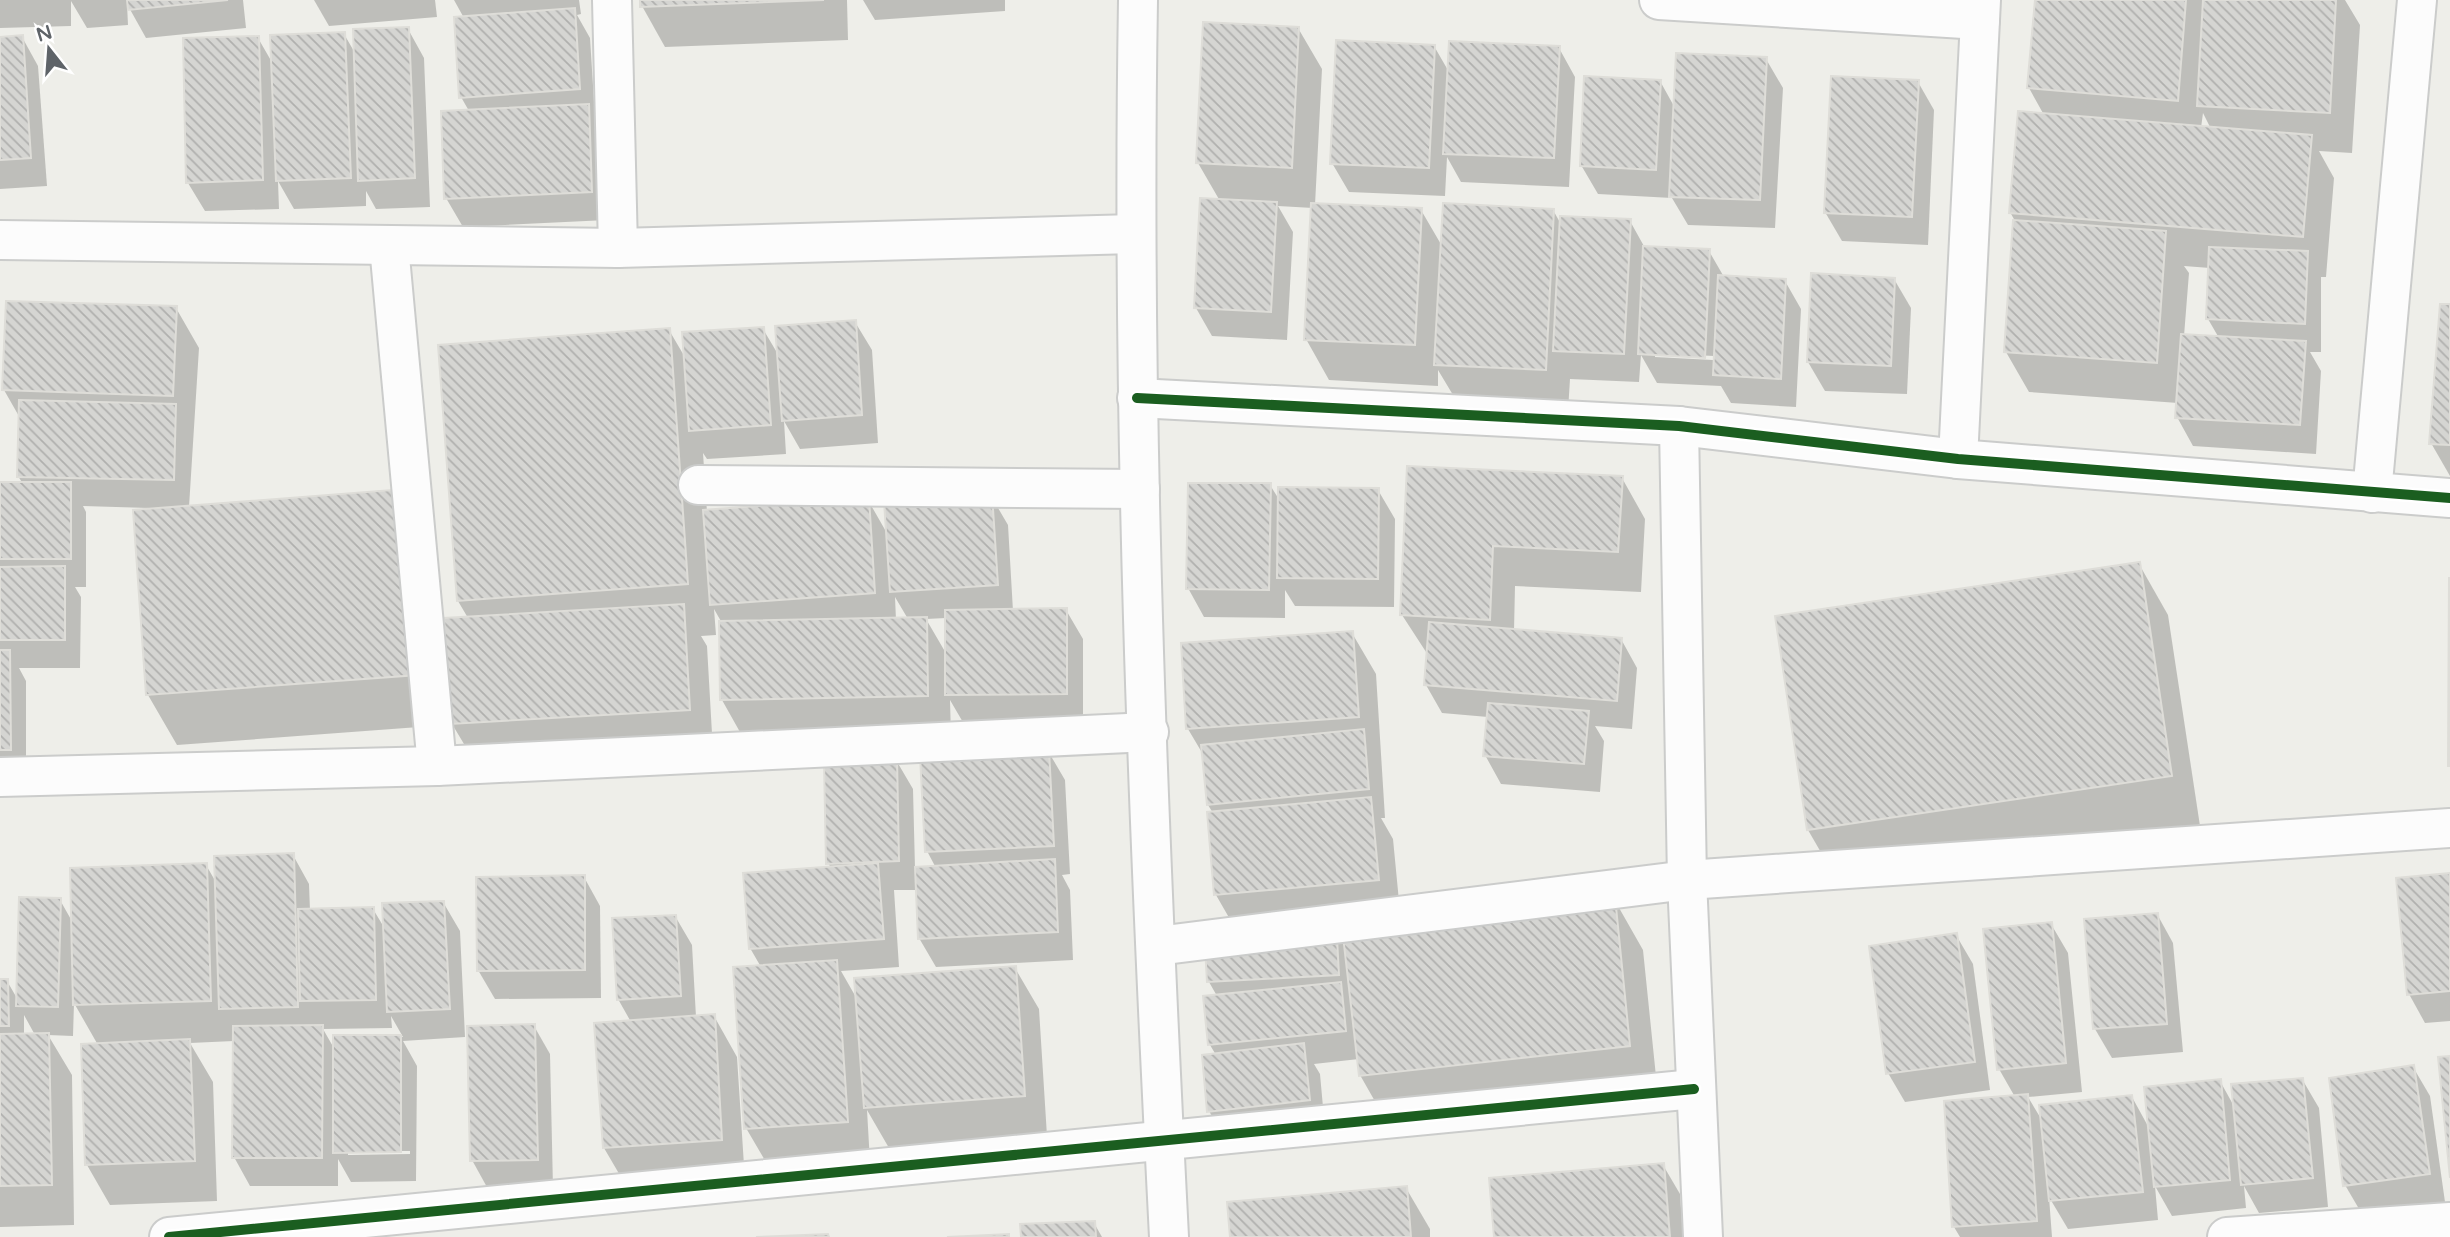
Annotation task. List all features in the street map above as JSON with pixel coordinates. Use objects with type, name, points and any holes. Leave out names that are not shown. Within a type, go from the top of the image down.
[{"type":"street","points":[[612,0],[618,248]]},
{"type":"street","points":[[1138,0],[1134,234],[1137,398],[1169,1237]]},
{"type":"street","points":[[1659,0],[1981,10],[1958,459]]},
{"type":"street","points":[[2372,493],[2417,0]]},
{"type":"street","points":[[0,240],[618,248],[1134,234]]},
{"type":"street","points":[[389,246],[438,766]]},
{"type":"street","points":[[1137,398],[1679,426],[1958,459],[2450,499]]},
{"type":"street","points":[[1679,426],[1687,880],[1694,1089],[1703,1237]]},
{"type":"street","points":[[698,485],[1140,489]]},
{"type":"street","points":[[0,777],[438,766],[1149,732]]},
{"type":"street","points":[[1157,946],[1687,880],[2450,828]]},
{"type":"street","points":[[169,1237],[1694,1089]]},
{"type":"street","points":[[2227,1237],[2450,1222]]},
{"type":"building","points":[[127,0],[228,0],[128,10]]},
{"type":"building","points":[[640,0],[824,0],[640,7]]},
{"type":"building","points":[[2035,0],[2186,0],[2178,101],[2027,88]]},
{"type":"building","points":[[2203,0],[2336,0],[2330,113],[2197,106]]},
{"type":"building","points":[[575,8],[580,89],[459,98],[454,17]]},
{"type":"building","points":[[1203,22],[1299,27],[1292,168],[1196,163]]},
{"type":"building","points":[[409,27],[415,178],[358,181],[353,29]]},
{"type":"building","points":[[345,32],[351,178],[276,181],[270,35]]},
{"type":"building","points":[[23,35],[31,158],[0,160],[0,37]]},
{"type":"building","points":[[259,36],[263,180],[186,183],[183,38]]},
{"type":"building","points":[[1336,40],[1435,45],[1429,168],[1330,164]]},
{"type":"building","points":[[1449,41],[1560,46],[1554,158],[1443,154]]},
{"type":"building","points":[[1676,53],[1767,57],[1760,200],[1669,197]]},
{"type":"building","points":[[1584,76],[1661,80],[1656,170],[1580,166]]},
{"type":"building","points":[[1831,76],[1919,80],[1912,217],[1824,213]]},
{"type":"building","points":[[589,104],[592,192],[444,199],[441,111]]},
{"type":"building","points":[[2018,111],[2312,135],[2303,237],[2009,213]]},
{"type":"building","points":[[1200,198],[1277,202],[1271,312],[1194,308]]},
{"type":"building","points":[[1311,203],[1422,208],[1415,345],[1304,340]]},
{"type":"building","points":[[1443,203],[1554,209],[1546,370],[1434,365]]},
{"type":"building","points":[[1560,216],[1631,219],[1624,354],[1553,351]]},
{"type":"building","points":[[2013,220],[2166,231],[2157,363],[2004,352]]},
{"type":"building","points":[[1643,246],[1710,249],[1705,358],[1638,354]]},
{"type":"building","points":[[2209,247],[2308,251],[2305,324],[2206,319]]},
{"type":"building","points":[[1811,273],[1895,278],[1891,366],[1807,362]]},
{"type":"building","points":[[1718,275],[1786,279],[1781,379],[1713,375]]},
{"type":"building","points":[[6,301],[177,306],[173,396],[2,390]]},
{"type":"building","points":[[2440,304],[2450,304],[2450,445],[2429,444]]},
{"type":"building","points":[[856,320],[862,415],[782,421],[775,326]]},
{"type":"building","points":[[764,327],[771,425],[689,431],[682,332]]},
{"type":"building","points":[[670,328],[688,584],[457,601],[438,345]]},
{"type":"building","points":[[2181,334],[2306,341],[2300,425],[2175,418]]},
{"type":"building","points":[[19,400],[176,404],[174,480],[17,477]]},
{"type":"building","points":[[1407,466],[1623,476],[1618,552],[1493,546],[1490,620],[1400,615]]},
{"type":"building","points":[[0,482],[71,482],[71,559],[0,559]]},
{"type":"building","points":[[1188,483],[1271,483],[1269,590],[1186,589]]},
{"type":"building","points":[[1278,487],[1379,488],[1378,579],[1277,578]]},
{"type":"building","points":[[405,489],[418,675],[146,695],[133,510]]},
{"type":"building","points":[[992,494],[998,585],[890,592],[884,501]]},
{"type":"building","points":[[869,498],[875,593],[710,605],[703,510]]},
{"type":"building","points":[[2140,562],[2172,776],[1807,830],[1775,616]]},
{"type":"building","points":[[65,566],[65,640],[0,640],[0,567]]},
{"type":"building","points":[[2449,578],[2450,766],[2448,766]]},
{"type":"building","points":[[684,604],[690,710],[450,724],[444,618]]},
{"type":"building","points":[[1067,608],[1067,694],[945,695],[945,610]]},
{"type":"building","points":[[927,617],[928,696],[720,700],[719,621]]},
{"type":"building","points":[[1429,622],[1622,638],[1617,701],[1424,685]]},
{"type":"building","points":[[1353,631],[1359,717],[1186,729],[1181,643]]},
{"type":"building","points":[[0,650],[10,650],[11,750],[0,750]]},
{"type":"building","points":[[1488,703],[1589,711],[1584,764],[1483,756]]},
{"type":"building","points":[[1364,729],[1369,789],[1207,805],[1201,745]]},
{"type":"building","points":[[1049,750],[1054,846],[925,852],[920,756]]},
{"type":"building","points":[[897,758],[899,861],[826,864],[824,761]]},
{"type":"building","points":[[1371,797],[1379,880],[1214,895],[1207,812]]},
{"type":"building","points":[[294,853],[298,1007],[219,1009],[214,856]]},
{"type":"building","points":[[1055,859],[1058,932],[918,939],[915,867]]},
{"type":"building","points":[[207,863],[211,1001],[73,1005],[70,868]]},
{"type":"building","points":[[878,863],[884,939],[749,949],[743,873]]},
{"type":"building","points":[[2450,873],[2450,991],[2407,995],[2396,878]]},
{"type":"building","points":[[585,875],[585,970],[477,971],[476,877]]},
{"type":"building","points":[[19,897],[61,898],[58,1007],[16,1006]]},
{"type":"building","points":[[1615,897],[1630,1046],[1359,1076],[1342,927]]},
{"type":"building","points":[[444,901],[450,1009],[387,1012],[382,903]]},
{"type":"building","points":[[374,907],[376,1000],[300,1001],[298,909]]},
{"type":"building","points":[[2158,913],[2167,1024],[2093,1029],[2084,919]]},
{"type":"building","points":[[676,915],[681,996],[617,1000],[612,918]]},
{"type":"building","points":[[1336,920],[1339,975],[1207,982],[1204,929]]},
{"type":"building","points":[[2052,922],[2066,1063],[1997,1070],[1983,929]]},
{"type":"building","points":[[1957,933],[1975,1062],[1886,1074],[1869,946]]},
{"type":"building","points":[[837,960],[848,1122],[744,1129],[733,967]]},
{"type":"building","points":[[1016,966],[1025,1096],[864,1108],[854,978]]},
{"type":"building","points":[[0,979],[8,979],[9,1026],[0,1026]]},
{"type":"building","points":[[1341,982],[1346,1031],[1208,1045],[1203,996]]},
{"type":"building","points":[[715,1014],[722,1140],[603,1148],[594,1023]]},
{"type":"building","points":[[535,1024],[538,1160],[470,1161],[467,1026]]},
{"type":"building","points":[[323,1025],[322,1158],[232,1158],[233,1026]]},
{"type":"building","points":[[49,1033],[52,1185],[0,1186],[0,1034]]},
{"type":"building","points":[[333,1035],[401,1035],[401,1152],[333,1153]]},
{"type":"building","points":[[190,1039],[195,1161],[85,1165],[81,1044]]},
{"type":"building","points":[[1304,1043],[1310,1100],[1207,1112],[1202,1055]]},
{"type":"building","points":[[2450,1056],[2450,1178],[2438,1057]]},
{"type":"building","points":[[2414,1065],[2430,1174],[2343,1186],[2329,1078]]},
{"type":"building","points":[[2303,1078],[2313,1178],[2241,1185],[2231,1084]]},
{"type":"building","points":[[2221,1079],[2230,1180],[2154,1187],[2144,1087]]},
{"type":"building","points":[[2028,1094],[2037,1221],[1952,1227],[1944,1101]]},
{"type":"building","points":[[2132,1095],[2143,1192],[2049,1201],[2039,1105]]},
{"type":"building","points":[[1664,1163],[1670,1237],[1494,1237],[1489,1178]]},
{"type":"building","points":[[1407,1186],[1411,1237],[1230,1237],[1227,1202]]},
{"type":"building","points":[[1095,1221],[1096,1237],[1021,1237],[1020,1224]]},
{"type":"building","points":[[828,1234],[829,1237],[756,1237]]},
{"type":"building","points":[[1009,1234],[1009,1237],[947,1237]]},
{"type":"cycle path","points":[[1137,398],[1679,426],[1958,459],[2450,498]]},
{"type":"cycle path","points":[[169,1237],[1694,1089]]}]
